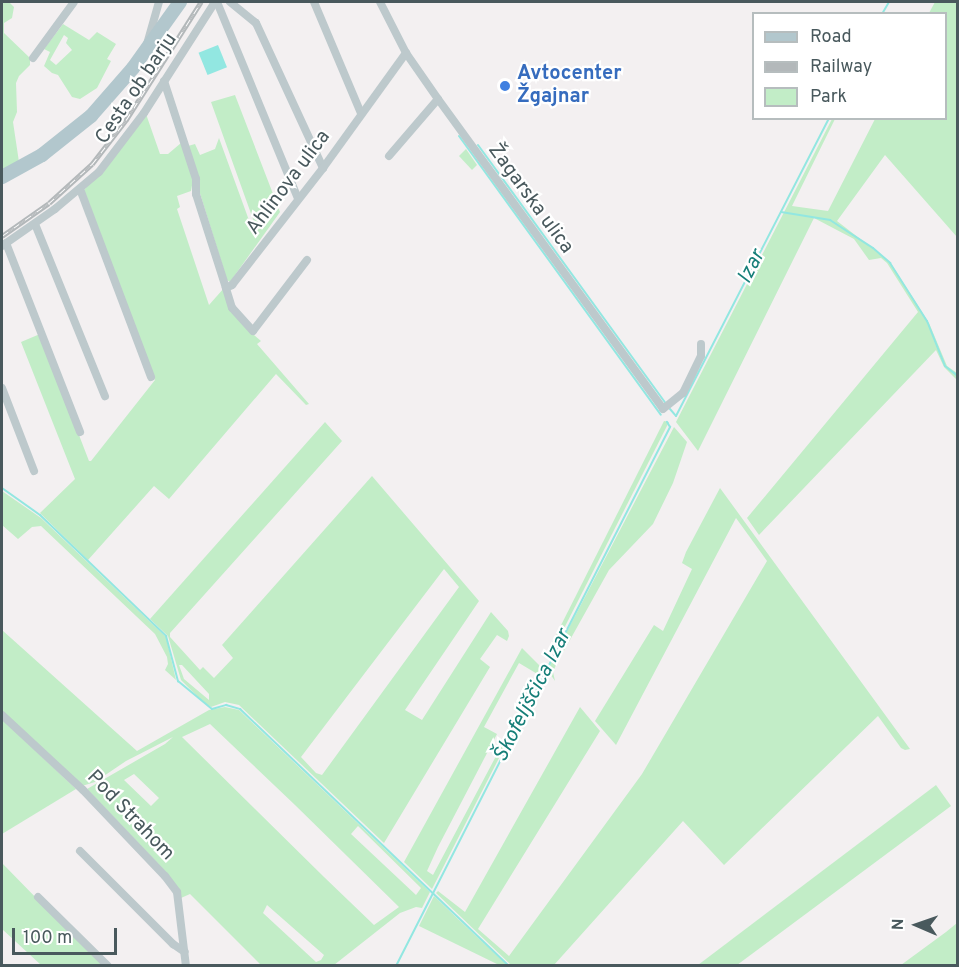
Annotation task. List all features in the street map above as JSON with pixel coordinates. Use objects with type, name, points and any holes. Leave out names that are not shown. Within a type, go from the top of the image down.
[{"type":"main road","points":[[2,177],[42,155],[91,116],[145,51],[180,2]]},
{"type":"street","points":[[33,58],[74,2]]},
{"type":"street","points":[[145,51],[159,2]]},
{"type":"street","points":[[216,2],[298,199]]},
{"type":"street","name":"Cesta ob barju","points":[[80,432],[4,245],[35,224],[99,172],[122,144],[216,2]]},
{"type":"street","points":[[231,2],[256,23],[323,168]]},
{"type":"street","points":[[314,2],[361,113]]},
{"type":"street","name":"Žagarska ulica","points":[[380,2],[406,53],[663,410],[682,393],[701,356],[701,344]]},
{"type":"street","name":"Ahlinova ulica","points":[[226,288],[232,285],[323,168],[406,53]]},
{"type":"street","points":[[164,81],[196,179],[196,194],[232,308],[254,331],[307,260]]},
{"type":"street","points":[[389,156],[438,99]]},
{"type":"street","points":[[80,189],[152,377]]},
{"type":"street","points":[[35,224],[105,396]]},
{"type":"street","points":[[2,388],[34,471]]},
{"type":"street","name":"Pod Strahom","points":[[2,715],[83,790],[165,876],[177,892],[186,966]]},
{"type":"street","points":[[80,851],[173,944],[185,952]]},
{"type":"street","points":[[38,897],[108,966]]},
{"type":"green space","points":[[2,2],[9,2],[14,7],[12,18],[4,23],[4,33],[30,58],[30,65],[19,76],[16,83],[17,112],[13,122],[19,162],[2,171]]},
{"type":"green space","points":[[935,2],[957,2],[957,237],[885,155],[837,221],[890,262],[929,323],[947,366],[957,373],[957,380],[944,367],[936,350],[759,535],[747,518],[918,312],[887,263],[881,258],[869,260],[854,239],[814,218],[698,451],[676,422],[831,120],[835,120],[792,206],[828,211],[874,120],[947,120],[947,12],[930,12]]},
{"type":"green space","points":[[63,24],[89,40],[97,32],[116,44],[107,59],[111,61],[97,88],[80,99],[72,97],[58,75],[44,66],[50,52],[44,49]],"holes":[[[64,35],[68,38],[66,43],[72,50],[56,65],[50,60]]]},
{"type":"green space","points":[[235,95],[280,212],[230,282],[227,280],[198,187],[188,146],[195,144],[200,155],[215,149],[219,138],[250,223],[254,222],[211,102]]},
{"type":"green space","points":[[146,114],[160,154],[168,154],[181,143],[193,180],[191,191],[177,196],[180,207],[177,209],[209,305],[224,288],[245,327],[261,341],[257,344],[309,404],[306,405],[276,374],[169,499],[154,486],[88,560],[40,513],[75,479],[21,342],[40,334],[89,461],[91,461],[155,380],[84,190]]},
{"type":"green space","points":[[466,149],[477,165],[472,170],[459,156]]},
{"type":"green space","points":[[664,421],[669,422],[551,654],[549,649]]},
{"type":"green space","points":[[325,422],[342,441],[170,633],[170,637],[200,670],[203,667],[214,678],[233,658],[222,645],[372,476],[479,601],[405,710],[422,720],[491,612],[508,631],[509,636],[507,641],[497,635],[480,659],[490,667],[384,843],[239,705],[225,702],[211,707],[201,700],[181,680],[168,636],[150,619]],"holes":[[[444,569],[459,587],[322,775],[316,773],[301,757]],[[179,665],[182,665],[209,694],[209,700],[184,679]]]},
{"type":"green space","points":[[674,427],[687,442],[673,483],[653,524],[609,570],[556,665],[553,672],[555,681],[548,671],[552,660]]},
{"type":"green space","points":[[720,488],[910,749],[901,748],[878,716],[724,865],[683,821],[554,965],[511,965],[436,893],[438,891],[465,912],[580,707],[600,731],[478,929],[509,956],[642,774],[767,561],[736,518],[616,745],[595,721],[654,625],[663,631],[692,569],[682,563],[686,552]]},
{"type":"green space","points":[[2,491],[41,518],[166,637],[176,680],[165,670],[168,664],[167,657],[155,634],[41,526],[32,527],[18,539],[2,525]]},
{"type":"green space","points":[[2,630],[137,751],[209,710],[225,707],[239,710],[430,892],[422,908],[416,907],[400,913],[334,965],[261,965],[190,894],[181,898],[168,874],[87,789],[165,744],[173,737],[126,761],[95,782],[82,786],[2,712]],"holes":[[[210,724],[399,907],[374,925],[182,737]],[[134,774],[159,798],[151,806],[124,780]],[[128,808],[155,838],[150,844],[122,814]],[[358,826],[421,888],[416,895],[351,834]],[[267,905],[324,955],[316,962],[263,913]]]},
{"type":"green space","points":[[522,648],[542,668],[542,674],[432,889],[404,862]],"holes":[[[519,663],[539,675],[433,875],[427,871],[497,734],[484,727]]]},
{"type":"green space","points":[[2,719],[76,789],[2,834]]},
{"type":"green space","points":[[936,785],[951,806],[737,965],[698,965]]},
{"type":"green space","points":[[2,863],[105,965],[41,965],[2,929]]},
{"type":"green space","points":[[434,896],[507,965],[499,965],[419,926]]},
{"type":"green space","points":[[957,923],[957,965],[901,965],[946,932]]},
{"type":"water","points":[[218,45],[227,67],[208,75],[199,53]]},
{"type":"waterway","name":"Izar","points":[[883,12],[889,2]]},
{"type":"waterway","name":"Izar","points":[[670,409],[676,416],[828,120]]},
{"type":"waterway","points":[[459,136],[661,415]]},
{"type":"waterway","points":[[478,145],[665,402]]},
{"type":"waterway","points":[[781,212],[830,220],[873,248],[890,263],[927,321],[945,366],[958,376]]},
{"type":"waterway","name":"Škofeljščica Izar","points":[[396,966],[670,427],[667,422]]},
{"type":"waterway","points":[[2,488],[40,515],[166,636],[178,681],[212,709],[226,705],[240,709],[509,966]]},
{"type":"railway","points":[[2,236],[49,203],[92,164],[126,120],[201,2]]},
{"type":"place","name":"Avtocenter Žgajnar","points":[[505,86]]}]
